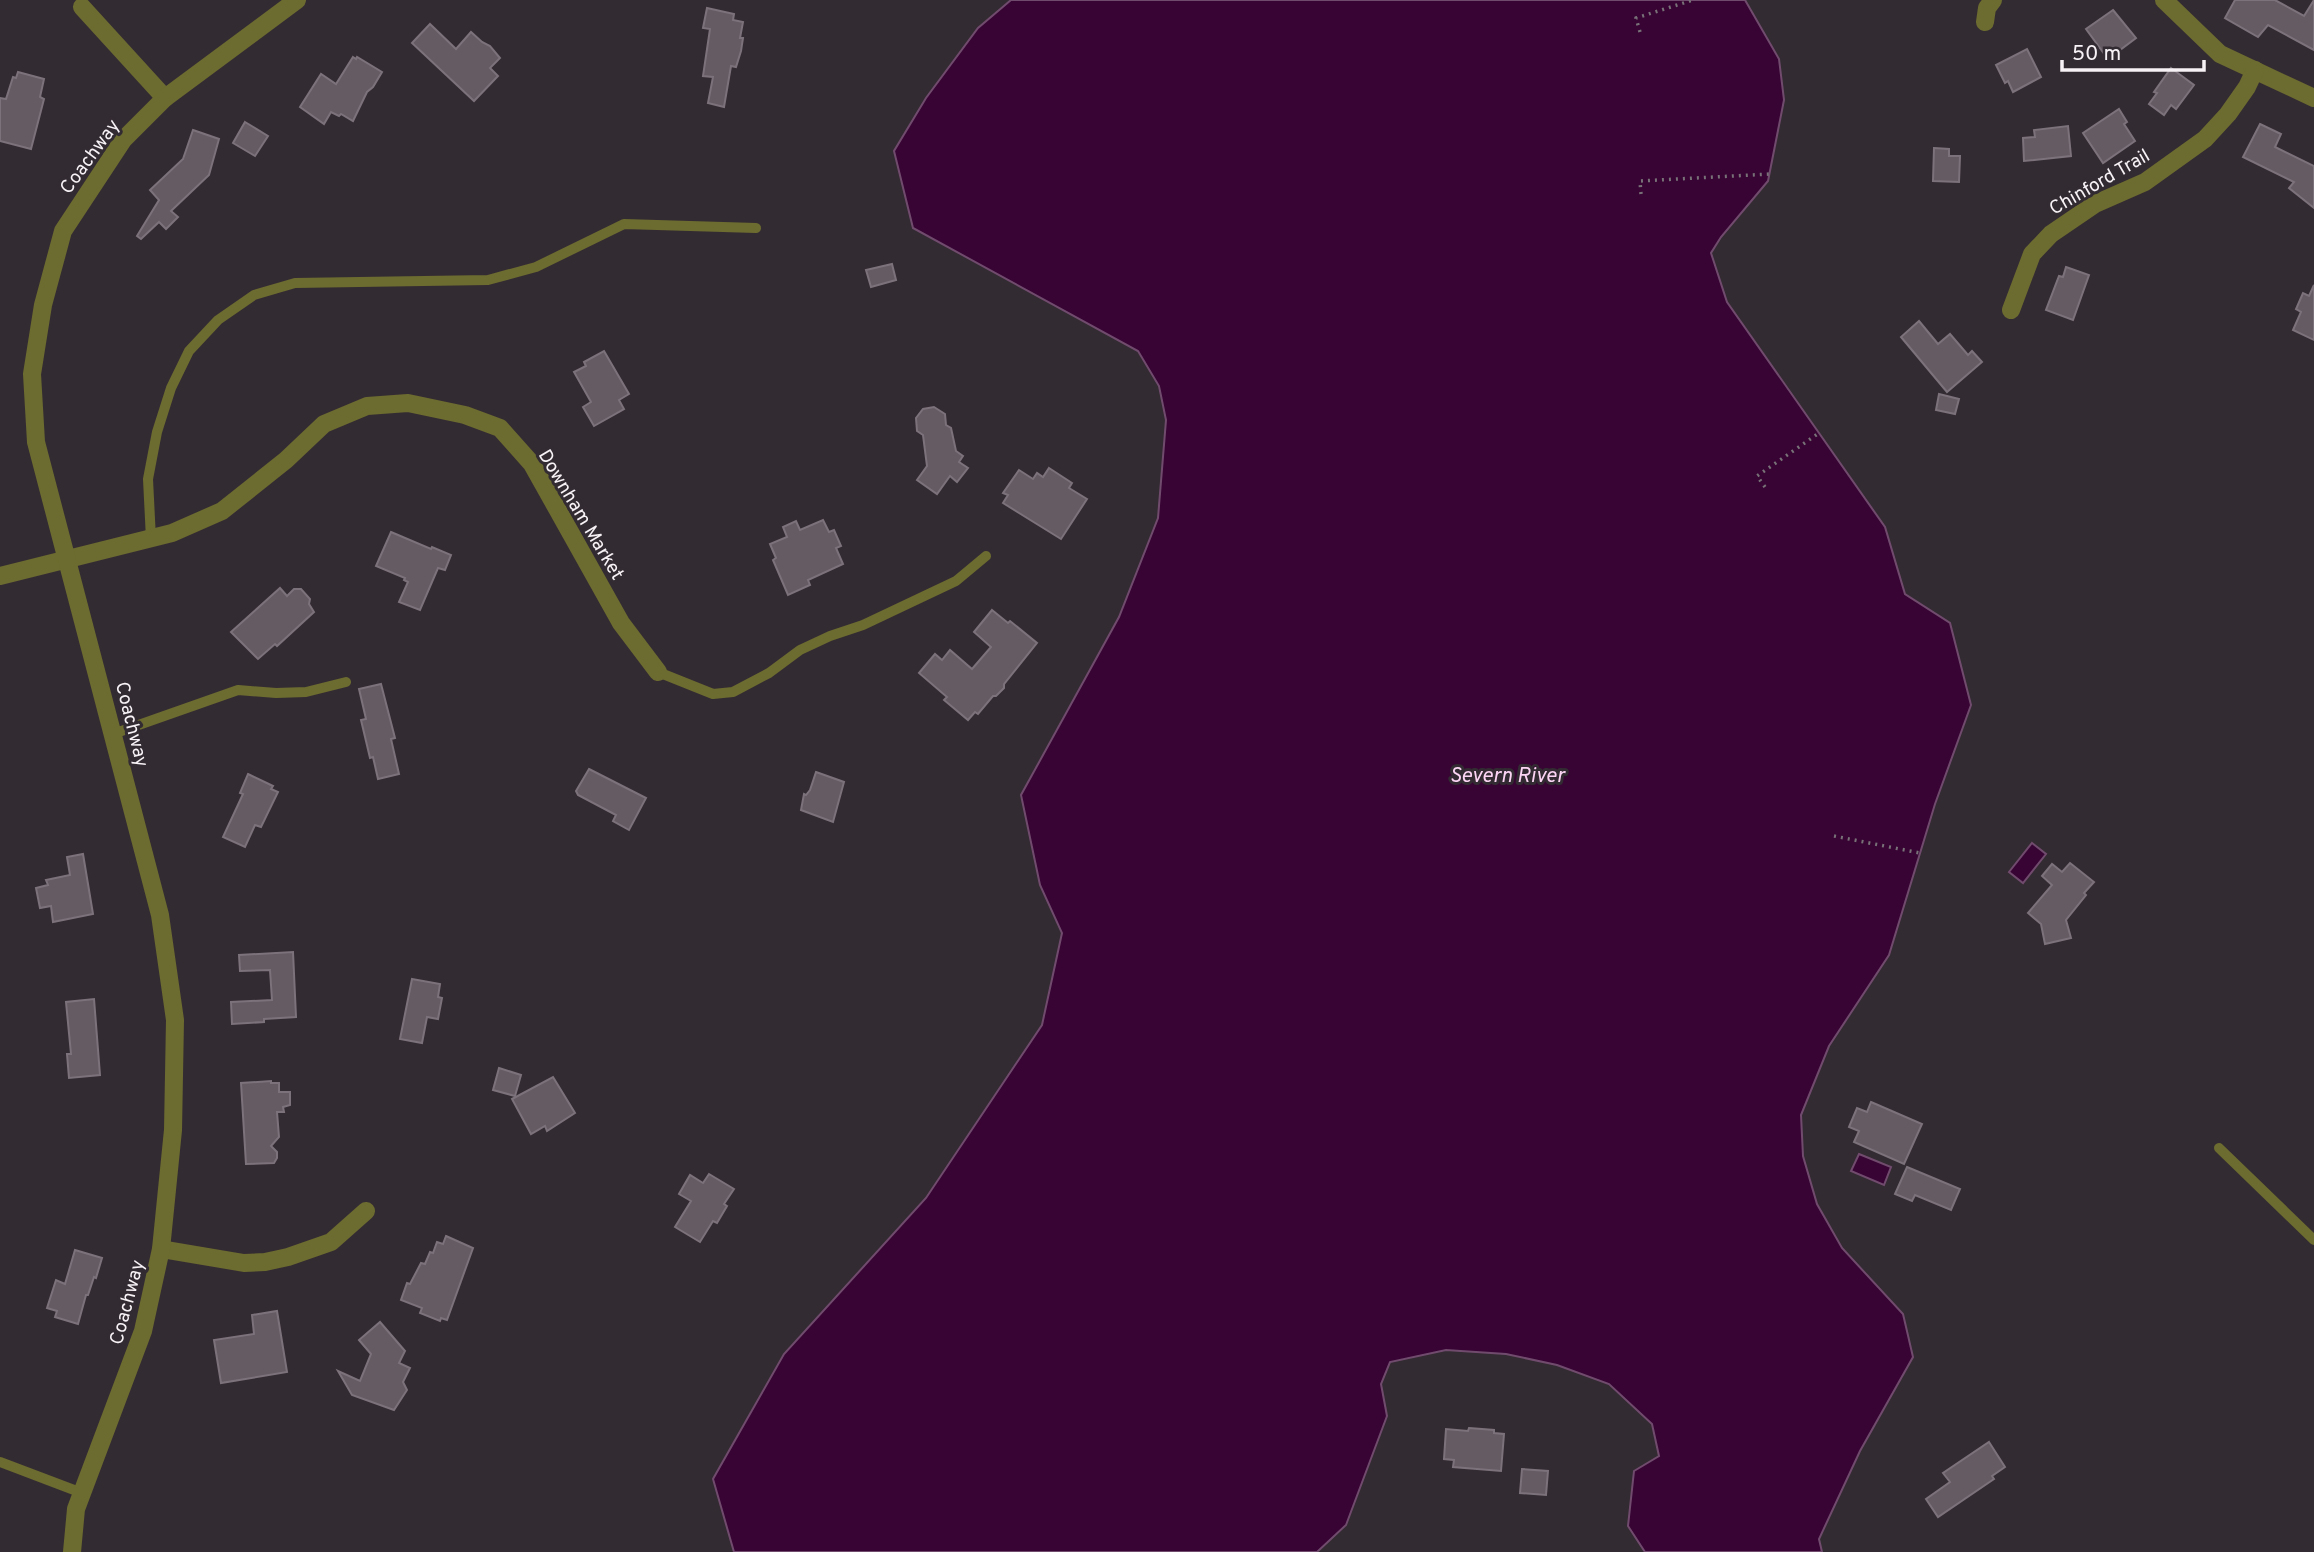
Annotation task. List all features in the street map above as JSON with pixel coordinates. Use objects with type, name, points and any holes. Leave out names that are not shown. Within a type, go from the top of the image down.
[{"type":"street","name":"Coachway","points":[[72,1552],[76,1510],[143,1331],[161,1249],[173,1130],[175,1020],[160,915],[36,442],[32,374],[43,305],[63,231],[123,140],[165,98],[297,0]]},
{"type":"street","points":[[1985,22],[1987,8],[1993,0]]},
{"type":"street","points":[[2164,0],[2220,54],[2314,98]]},
{"type":"street","points":[[82,7],[165,98]]},
{"type":"street","name":"Chinford Trail","points":[[2011,310],[2032,254],[2051,234],[2095,204],[2145,182],[2205,139],[2247,88],[2255,70]]},
{"type":"street","name":"Downham Market","points":[[0,576],[172,533],[222,511],[286,460],[324,424],[367,406],[408,403],[465,415],[499,428],[532,464],[621,623],[658,672]]},
{"type":"street","points":[[161,1249],[244,1262],[265,1262],[331,1242],[366,1212]]},
{"type":"lane","points":[[151,538],[148,479],[157,432],[171,388],[189,351],[218,320],[254,295],[295,283],[488,280],[537,267],[624,224],[756,228]]},
{"type":"lane","points":[[658,672],[713,694],[733,692],[769,673],[800,650],[863,625],[956,581],[986,556]]},
{"type":"lane","points":[[113,734],[238,690],[306,692],[346,682]]},
{"type":"lane","points":[[2218,1148],[2314,1240]]},
{"type":"lane","points":[[0,1462],[82,1493]]},
{"type":"path","points":[[1640,32],[1636,18],[1693,0]]},
{"type":"path","points":[[1641,194],[1640,181],[1770,174]]},
{"type":"path","points":[[1765,487],[1757,476],[1819,433]]},
{"type":"path","points":[[1834,836],[1920,853]]},
{"type":"water","name":"Severn River","points":[[1011,0],[1745,0],[1779,59],[1784,100],[1768,181],[1711,253],[1727,302],[1885,527],[1905,594],[1950,623],[1971,705],[1935,804],[1889,955],[1829,1046],[1801,1115],[1803,1156],[1817,1204],[1842,1248],[1903,1314],[1913,1357],[1860,1451],[1819,1539],[1822,1552],[1645,1552],[1628,1526],[1634,1471],[1659,1456],[1652,1424],[1609,1384],[1557,1365],[1506,1354],[1446,1350],[1390,1362],[1381,1384],[1387,1416],[1346,1525],[1317,1552],[734,1552],[713,1479],[784,1354],[926,1198],[1042,1025],[1062,933],[1040,885],[1021,795],[1119,617],[1158,518],[1166,420],[1159,386],[1138,351],[913,228],[894,151],[926,98],[978,28]]},
{"type":"water","points":[[2032,843],[2046,854],[2023,883],[2009,872]]},
{"type":"water","points":[[1859,1154],[1891,1167],[1884,1185],[1851,1171]]},
{"type":"building","points":[[2235,0],[2275,0],[2304,16],[2314,0],[2314,50],[2268,25],[2258,37],[2225,18]]},
{"type":"building","points":[[707,8],[734,14],[733,20],[743,22],[741,51],[736,67],[731,66],[724,107],[708,103],[713,77],[703,76],[710,29],[703,28]]},
{"type":"building","points":[[2113,10],[2136,38],[2108,59],[2086,29]]},
{"type":"building","points":[[430,24],[456,49],[471,32],[490,46],[500,58],[490,68],[498,76],[474,101],[412,43]]},
{"type":"building","points":[[2027,49],[2041,77],[2013,92],[1996,65]]},
{"type":"building","points":[[353,57],[382,72],[367,92],[353,121],[331,112],[324,124],[300,107],[321,74],[336,84]]},
{"type":"building","points":[[2171,68],[2194,85],[2176,109],[2171,105],[2164,115],[2149,104]]},
{"type":"building","points":[[18,72],[44,79],[40,97],[44,99],[31,149],[0,141],[0,98],[6,99],[13,77],[16,78]]},
{"type":"building","points":[[2119,109],[2127,122],[2124,124],[2135,141],[2103,163],[2083,133]]},
{"type":"building","points":[[245,122],[268,136],[255,156],[233,143]]},
{"type":"building","points":[[2260,124],[2281,134],[2275,147],[2314,166],[2314,208],[2289,188],[2294,182],[2243,157]]},
{"type":"building","points":[[2068,126],[2071,156],[2024,161],[2023,138],[2035,137],[2034,130]]},
{"type":"building","points":[[193,130],[219,139],[209,175],[171,211],[178,217],[166,229],[159,222],[141,239],[137,236],[159,200],[150,190],[183,159]]},
{"type":"building","points":[[1934,148],[1949,149],[1949,156],[1960,156],[1959,182],[1933,181]]},
{"type":"building","points":[[892,264],[896,280],[871,287],[866,270]]},
{"type":"building","points":[[2066,267],[2089,275],[2073,320],[2046,310],[2059,276],[2063,277]]},
{"type":"building","points":[[2314,285],[2314,340],[2293,330],[2301,312],[2296,309],[2303,293],[2309,296]]},
{"type":"building","points":[[1919,321],[1938,344],[1950,334],[1968,355],[1972,351],[1982,362],[1947,392],[1901,337]]},
{"type":"building","points":[[604,351],[629,394],[619,400],[624,409],[594,426],[583,407],[591,402],[574,372],[586,366],[584,362]]},
{"type":"building","points":[[1939,394],[1959,399],[1955,414],[1936,410]]},
{"type":"building","points":[[934,407],[945,414],[946,425],[951,428],[956,451],[963,456],[959,462],[968,468],[957,482],[950,476],[937,494],[917,480],[927,466],[923,435],[917,431],[916,418],[923,409]]},
{"type":"building","points":[[1049,468],[1072,483],[1069,488],[1087,499],[1061,539],[1003,503],[1008,495],[1003,493],[1019,470],[1033,479],[1037,473],[1043,477]]},
{"type":"building","points":[[823,520],[829,532],[834,530],[841,546],[836,548],[843,564],[808,580],[810,585],[788,595],[773,560],[776,558],[770,544],[787,537],[783,527],[796,521],[800,530]]},
{"type":"building","points":[[391,532],[451,555],[445,570],[438,568],[420,610],[399,602],[408,582],[405,578],[376,566]]},
{"type":"building","points":[[280,588],[287,596],[294,589],[301,589],[310,599],[309,604],[314,612],[277,646],[275,644],[258,659],[231,632]]},
{"type":"building","points":[[992,610],[1037,643],[1004,684],[1004,688],[993,696],[978,714],[975,712],[968,720],[944,700],[947,697],[919,673],[935,654],[942,660],[950,650],[972,669],[991,647],[974,632]]},
{"type":"building","points":[[381,684],[395,738],[391,739],[399,774],[378,779],[361,720],[366,719],[359,689]]},
{"type":"building","points":[[589,769],[646,798],[629,830],[613,821],[616,815],[578,795],[576,791]]},
{"type":"building","points":[[816,772],[844,782],[833,822],[801,810],[804,794],[810,790]]},
{"type":"building","points":[[248,774],[273,786],[271,789],[278,792],[261,827],[255,825],[245,847],[223,837],[243,794],[240,793]]},
{"type":"building","points":[[83,854],[93,914],[53,922],[51,906],[40,908],[36,888],[48,885],[46,880],[70,875],[67,857]]},
{"type":"building","points":[[2070,863],[2094,882],[2066,920],[2071,938],[2045,944],[2041,924],[2028,913],[2052,885],[2042,876],[2052,864],[2062,872]]},
{"type":"building","points":[[293,952],[296,1017],[232,1024],[231,1002],[272,1000],[270,970],[240,971],[239,955]]},
{"type":"building","points":[[412,979],[440,984],[438,997],[442,998],[438,1019],[427,1017],[422,1043],[400,1039]]},
{"type":"building","points":[[94,999],[100,1075],[69,1078],[67,1054],[71,1054],[66,1002]]},
{"type":"building","points":[[499,1068],[521,1075],[515,1096],[493,1090]]},
{"type":"building","points":[[553,1077],[575,1113],[547,1131],[545,1126],[531,1134],[512,1099]]},
{"type":"building","points":[[241,1083],[279,1083],[279,1092],[290,1092],[290,1105],[283,1107],[284,1112],[277,1112],[279,1137],[271,1146],[277,1152],[277,1158],[274,1163],[246,1164]]},
{"type":"building","points":[[1871,1102],[1922,1124],[1904,1164],[1854,1142],[1859,1131],[1849,1127],[1857,1108],[1867,1112]]},
{"type":"building","points":[[1907,1167],[1960,1189],[1951,1210],[1915,1195],[1912,1201],[1895,1194]]},
{"type":"building","points":[[709,1174],[734,1189],[724,1204],[727,1206],[717,1223],[713,1221],[700,1242],[675,1227],[691,1201],[679,1194],[690,1175],[703,1183]]},
{"type":"building","points":[[446,1236],[473,1248],[447,1320],[441,1318],[440,1321],[420,1313],[422,1308],[401,1300],[407,1283],[410,1284],[421,1263],[425,1264],[437,1242],[443,1244]]},
{"type":"building","points":[[75,1250],[102,1258],[96,1278],[94,1277],[86,1295],[78,1324],[55,1317],[57,1311],[47,1308],[56,1280],[65,1284]]},
{"type":"building","points":[[277,1311],[287,1372],[221,1383],[214,1340],[254,1334],[252,1315]]},
{"type":"building","points":[[380,1322],[405,1351],[399,1363],[410,1368],[403,1382],[407,1390],[394,1410],[352,1395],[338,1371],[360,1381],[371,1354],[359,1340]]},
{"type":"building","points":[[1469,1428],[1494,1430],[1494,1433],[1504,1434],[1501,1471],[1453,1467],[1454,1460],[1444,1459],[1446,1429],[1468,1431]]},
{"type":"building","points":[[1989,1442],[2005,1467],[1992,1476],[1994,1479],[1938,1517],[1926,1499],[1950,1482],[1943,1473]]},
{"type":"building","points":[[1522,1469],[1548,1471],[1546,1495],[1520,1493]]}]
